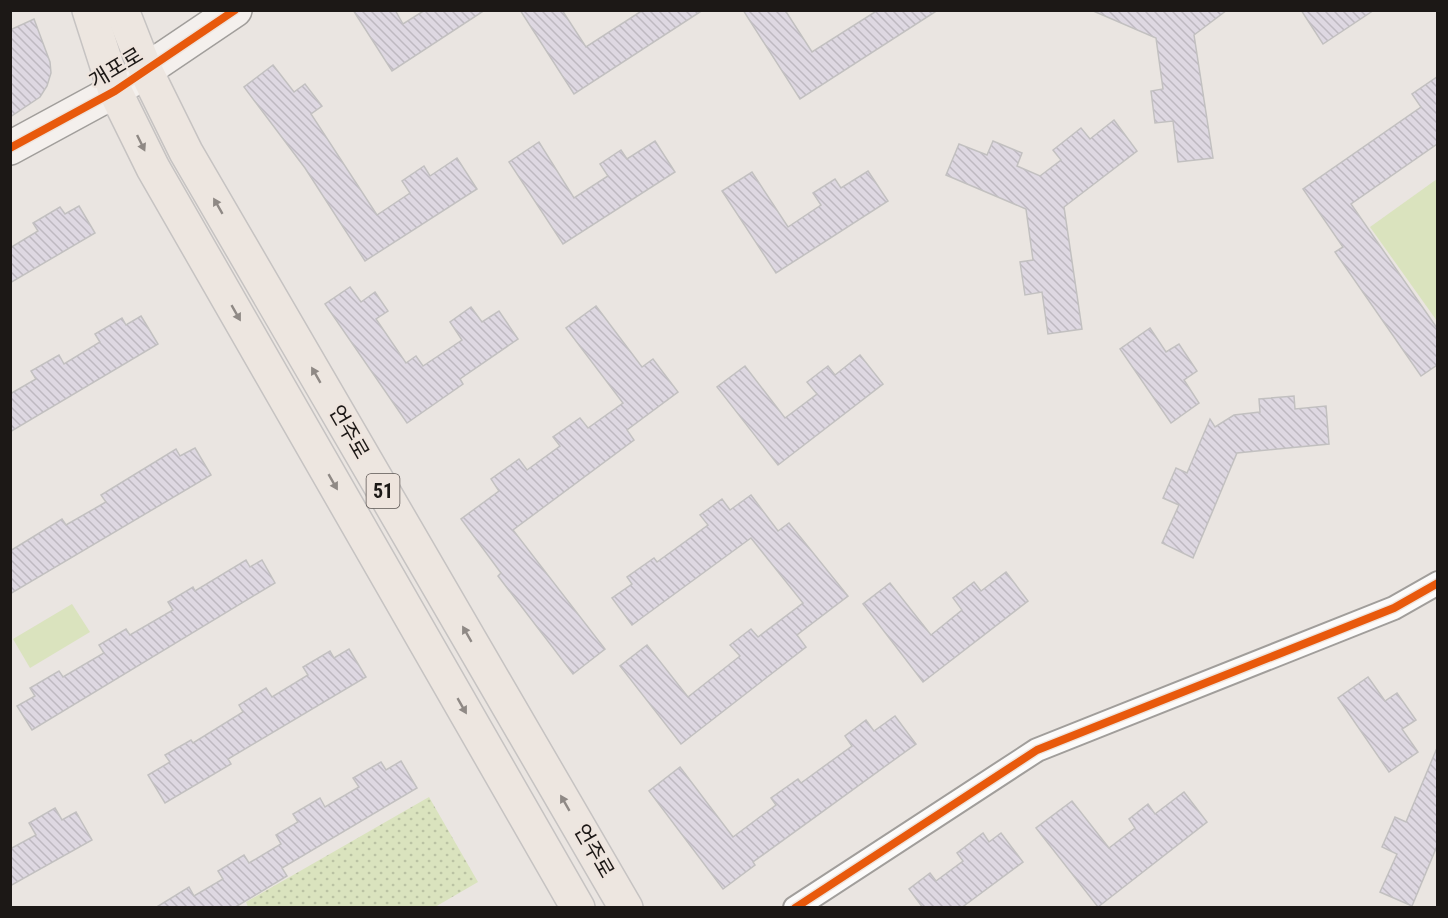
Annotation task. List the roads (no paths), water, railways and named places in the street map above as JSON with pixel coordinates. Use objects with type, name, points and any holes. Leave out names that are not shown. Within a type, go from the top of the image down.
[{"type":"main road","name":"언주로","points":[[89,10],[115,91],[153,168],[578,908]]},
{"type":"main road","name":"언주로","points":[[122,10],[146,71],[186,152],[626,908]]},
{"type":"street","name":"개포로","points":[[10,148],[115,91],[235,10]]},
{"type":"street","points":[[795,908],[1037,750],[1394,608],[1437,583]]}]
